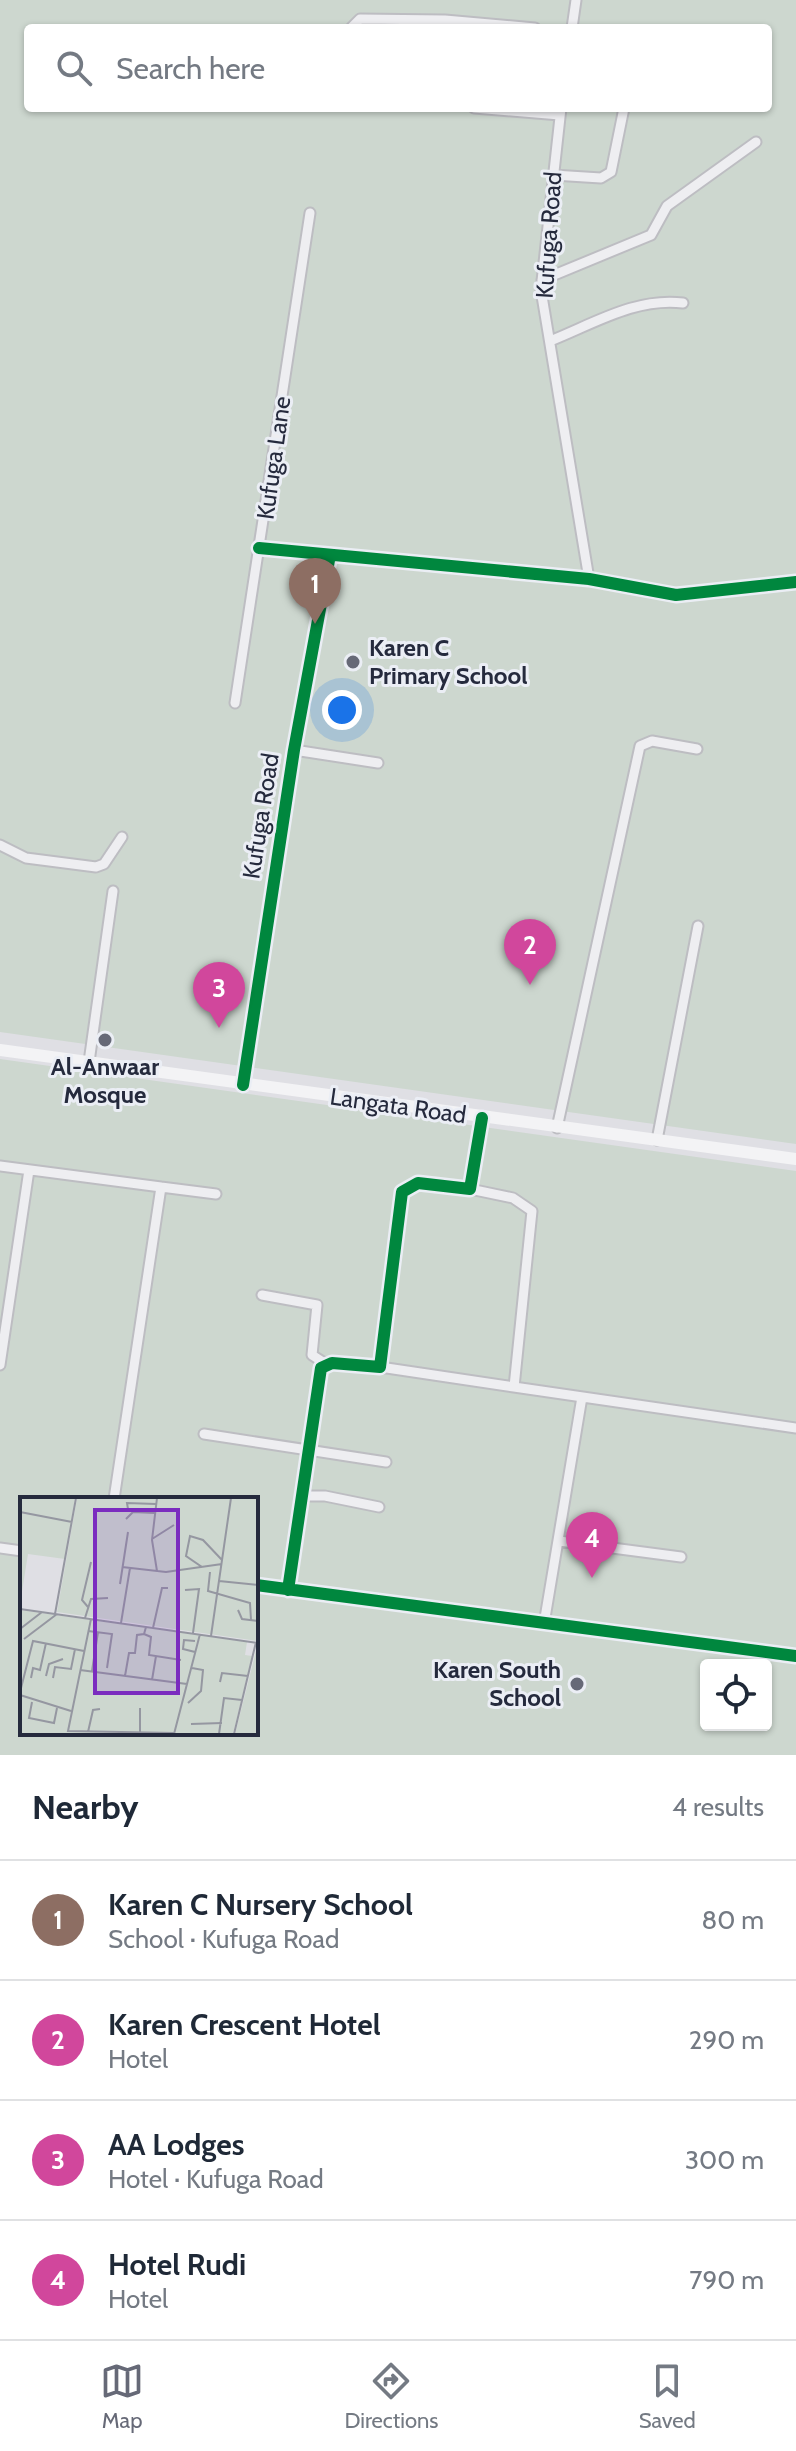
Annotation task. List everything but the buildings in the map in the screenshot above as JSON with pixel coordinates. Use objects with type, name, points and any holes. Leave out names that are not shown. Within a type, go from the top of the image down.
[{"type":"main road","name":"Langata Road","points":[[0,1050],[796,1159]]},
{"type":"street","points":[[573,24],[576,0]]},
{"type":"street","points":[[355,24],[360,19],[490,24]]},
{"type":"street","name":"Kufuga Road","points":[[561,112],[542,280],[589,579]]},
{"type":"street","points":[[553,175],[601,178],[611,172],[623,112]]},
{"type":"street","points":[[542,280],[651,235],[667,206],[756,142]]},
{"type":"street","name":"Kufuga Lane","points":[[235,703],[310,213]]},
{"type":"street","points":[[550,341],[634,306],[666,301],[683,303]]},
{"type":"street","points":[[259,548],[589,579],[676,595],[796,582]]},
{"type":"street","name":"Kufuga Road","points":[[243,1085],[294,750],[330,555]]},
{"type":"street","points":[[557,1128],[640,746],[652,741],[697,749]]},
{"type":"street","points":[[294,750],[378,763]]},
{"type":"street","points":[[0,845],[26,858],[96,867],[104,864],[122,837]]},
{"type":"street","points":[[89,1062],[113,891]]},
{"type":"street","points":[[657,1140],[698,926]]},
{"type":"street","points":[[470,1189],[482,1118]]},
{"type":"street","points":[[0,1166],[216,1194]]},
{"type":"street","points":[[0,1365],[29,1170]]},
{"type":"street","points":[[380,1367],[402,1192],[418,1183],[470,1189],[513,1198],[532,1211],[514,1387]]},
{"type":"street","points":[[114,1497],[161,1187]]},
{"type":"street","points":[[262,1295],[317,1305],[312,1355],[326,1364],[380,1367],[796,1428]]},
{"type":"street","points":[[288,1590],[320,1372],[326,1364]]},
{"type":"street","points":[[544,1624],[582,1397]]},
{"type":"street","points":[[204,1434],[386,1462]]},
{"type":"street","points":[[302,1496],[325,1496],[328,1500],[379,1507]]},
{"type":"street","points":[[559,1541],[681,1557]]},
{"type":"street","points":[[0,1548],[20,1551]]},
{"type":"street","points":[[258,1585],[796,1656]]},
{"type":"shaded area","points":[[0,0],[796,0],[796,1144],[0,1032]]},
{"type":"shaded area","points":[[0,1059],[796,1171],[796,1755],[0,1755]]},
{"type":"cycle path","points":[[259,548],[589,579],[676,595],[796,582]]},
{"type":"cycle path","points":[[243,1085],[294,750],[330,555]]},
{"type":"cycle path","points":[[288,1590],[321,1368],[332,1363],[380,1367],[402,1192],[418,1183],[470,1189],[482,1118]]},
{"type":"cycle path","points":[[258,1585],[796,1656]]},
{"type":"place","name":"Karen C Nursery School","points":[[315,624]]},
{"type":"place","name":"Karen C Primary School","points":[[353,662]]},
{"type":"place","name":"Karen Crescent Hotel","points":[[530,985]]},
{"type":"place","name":"AA Lodges","points":[[219,1028]]},
{"type":"place","name":"Al-Anwaar Mosque","points":[[105,1040]]},
{"type":"place","name":"Hotel Rudi","points":[[592,1578]]},
{"type":"place","name":"Karen South School","points":[[577,1684]]}]
